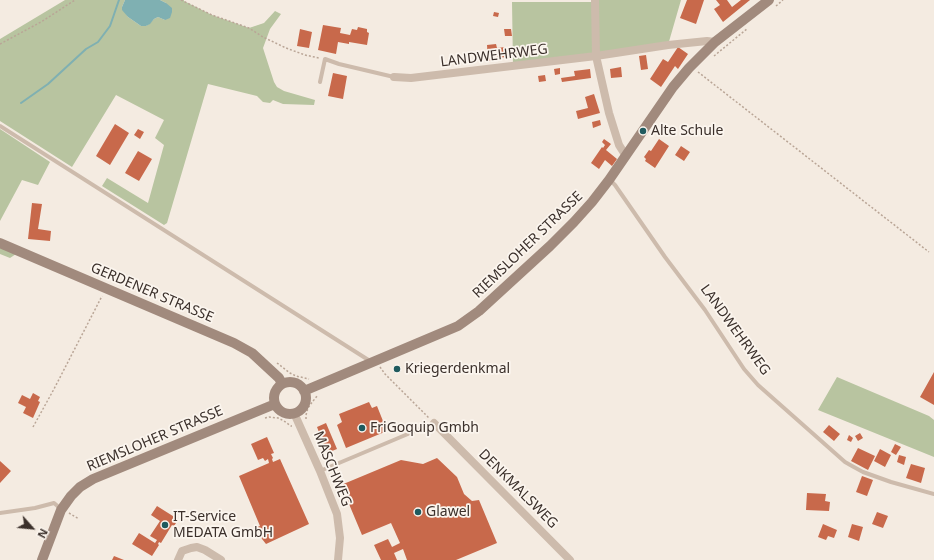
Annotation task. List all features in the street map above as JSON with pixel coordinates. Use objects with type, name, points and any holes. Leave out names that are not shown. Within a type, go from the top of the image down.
[{"type":"main road","name":"RIEMSLOHER STRASSE","points":[[304,391],[376,365],[458,326],[479,311],[550,246],[592,202],[610,180],[673,87],[689,68],[715,42],[764,1]]},
{"type":"main road","name":"GERDENER STRASSE","points":[[0,243],[234,343],[252,353],[279,378],[282,384]]},
{"type":"main road","points":[[292,382],[301,387],[304,391],[304,404],[302,408],[294,413],[285,414],[281,412],[275,404],[274,395],[278,387],[282,384],[292,382]]},
{"type":"main road","name":"RIEMSLOHER STRASSE","points":[[42,560],[61,510],[70,496],[80,487],[93,479],[275,404]]},
{"type":"street","points":[[595,0],[596,56],[611,120],[619,145],[626,156]]},
{"type":"street","name":"LANDWEHRWEG","points":[[394,78],[411,78],[596,56],[668,45],[707,41],[715,42]]},
{"type":"street","name":"MASCHWEG","points":[[294,413],[320,471],[337,514],[340,538],[338,560]]},
{"type":"street","name":"DENKMALSWEG","points":[[434,423],[570,560]]},
{"type":"street","points":[[178,560],[182,552],[197,547],[221,560]]},
{"type":"lane","points":[[320,82],[325,59],[394,78]]},
{"type":"lane","points":[[0,126],[376,365]]},
{"type":"lane","name":"LANDWEHRWEG","points":[[610,180],[705,310],[744,369],[758,385],[852,466],[863,472],[891,482],[934,494]]},
{"type":"lane","points":[[320,471],[434,423]]},
{"type":"lane","points":[[0,513],[35,508],[54,503],[61,510]]},
{"type":"path","points":[[0,44],[41,22],[75,0]]},
{"type":"path","points":[[182,0],[212,15],[249,28],[263,37],[286,48],[305,55],[325,59]]},
{"type":"path","points":[[689,68],[703,76],[929,252]]},
{"type":"path","points":[[33,427],[106,288]]},
{"type":"path","points":[[264,418],[278,418],[291,426],[299,424],[306,421],[308,408],[318,395],[311,379],[290,373],[275,362]]},
{"type":"path","points":[[376,365],[434,423]]},
{"type":"path","points":[[61,510],[79,519]]},
{"type":"green space","points":[[65,0],[125,0],[122,7],[128,17],[141,26],[146,26],[158,17],[165,20],[166,3],[160,0],[184,0],[212,15],[249,28],[264,23],[275,11],[281,14],[270,29],[263,48],[274,82],[277,87],[284,91],[315,100],[314,105],[283,104],[273,100],[270,103],[263,102],[257,96],[208,84],[167,223],[164,225],[102,186],[107,178],[148,203],[164,145],[155,138],[164,120],[116,95],[72,167],[0,121],[0,39]]},
{"type":"green space","points":[[595,0],[681,0],[668,45],[513,66],[512,2],[595,2]]},
{"type":"green space","points":[[0,129],[50,162],[38,185],[22,180],[0,221]]},
{"type":"green space","points":[[0,247],[16,254],[10,258],[0,254]]},
{"type":"green space","points":[[837,377],[929,416],[934,420],[934,457],[818,410]]},
{"type":"water","points":[[125,0],[160,0],[172,8],[172,12],[170,18],[165,20],[158,17],[150,24],[141,26],[128,17],[122,10]]},
{"type":"building","points":[[687,0],[704,0],[696,24],[680,18]]},
{"type":"building","points":[[716,0],[727,0],[732,7],[741,0],[750,0],[723,22],[714,9],[720,5]]},
{"type":"building","points":[[494,12],[499,13],[498,17],[493,16]]},
{"type":"building","points":[[323,25],[341,28],[340,33],[350,35],[352,29],[357,30],[358,27],[367,29],[367,32],[369,33],[367,45],[338,42],[336,54],[318,50]]},
{"type":"building","points":[[300,29],[312,32],[309,48],[297,46]]},
{"type":"building","points":[[504,29],[511,29],[512,36],[505,36]]},
{"type":"building","points":[[496,44],[497,48],[505,47],[506,57],[488,61],[487,45]]},
{"type":"building","points":[[678,47],[688,54],[678,69],[675,66],[661,87],[650,79],[663,59],[668,62]]},
{"type":"building","points":[[646,55],[648,69],[641,70],[639,56]]},
{"type":"building","points":[[621,67],[622,77],[611,78],[610,69]]},
{"type":"building","points":[[560,68],[560,74],[555,75],[554,69]]},
{"type":"building","points":[[590,69],[591,78],[562,82],[561,78],[575,76],[574,71]]},
{"type":"building","points":[[333,73],[347,76],[343,99],[328,96]]},
{"type":"building","points":[[545,75],[546,81],[539,82],[538,76]]},
{"type":"building","points":[[594,94],[600,113],[578,119],[576,111],[588,108],[585,97]]},
{"type":"building","points":[[600,120],[601,125],[593,128],[592,122]]},
{"type":"building","points":[[115,124],[129,133],[110,165],[96,156]]},
{"type":"building","points":[[138,129],[144,132],[140,139],[134,135]]},
{"type":"building","points":[[604,139],[611,144],[606,150],[617,159],[612,166],[605,160],[599,169],[591,163],[605,145],[602,142]]},
{"type":"building","points":[[659,139],[669,146],[655,168],[645,161],[646,159],[644,157],[649,150],[651,151]]},
{"type":"building","points":[[681,146],[690,152],[684,161],[675,155]]},
{"type":"building","points":[[138,151],[152,159],[139,181],[125,173]]},
{"type":"building","points":[[32,203],[42,204],[38,229],[51,231],[50,241],[28,239]]},
{"type":"building","points":[[934,372],[934,405],[920,397]]},
{"type":"building","points":[[33,393],[40,397],[38,401],[40,402],[33,418],[23,413],[26,407],[18,403],[22,395],[30,399]]},
{"type":"building","name":"FriGoquip Gmbh","points":[[369,402],[372,408],[377,406],[387,431],[346,448],[337,425],[342,422],[339,414]]},
{"type":"building","points":[[326,423],[337,449],[327,453],[317,427]]},
{"type":"building","points":[[829,425],[840,434],[834,441],[823,432]]},
{"type":"building","points":[[860,433],[863,438],[858,441],[855,436]]},
{"type":"building","points":[[849,435],[853,438],[851,442],[847,440]]},
{"type":"building","points":[[267,437],[274,453],[271,454],[273,462],[280,459],[309,524],[266,544],[257,527],[260,526],[239,476],[269,463],[268,459],[265,461],[263,458],[258,460],[251,444]]},
{"type":"building","points":[[895,444],[901,447],[896,455],[891,452]]},
{"type":"building","points":[[858,448],[875,456],[868,470],[851,461]]},
{"type":"building","points":[[880,449],[891,455],[885,467],[874,461]]},
{"type":"building","points":[[899,455],[906,457],[904,465],[897,462]]},
{"type":"building","name":"Glawel","points":[[437,458],[457,477],[464,494],[472,501],[479,500],[497,543],[456,560],[407,560],[403,549],[394,553],[397,560],[381,560],[374,545],[388,539],[392,547],[400,543],[391,523],[362,535],[341,485],[401,460],[423,464]]},
{"type":"building","points":[[0,461],[11,471],[0,483]]},
{"type":"building","points":[[911,464],[925,468],[921,483],[906,478]]},
{"type":"building","points":[[862,476],[873,480],[867,496],[856,492]]},
{"type":"building","points":[[807,493],[826,494],[825,501],[830,502],[829,511],[806,510]]},
{"type":"building","name":"IT-Service MEDATA GmbH","points":[[157,506],[176,518],[174,522],[176,523],[174,526],[172,525],[161,543],[159,542],[159,545],[152,556],[132,544],[139,533],[155,543],[157,540],[150,536],[160,521],[151,515]]},
{"type":"building","points":[[877,512],[888,516],[883,528],[872,524]]},
{"type":"building","points":[[823,524],[837,530],[834,538],[828,536],[826,540],[818,537]]},
{"type":"building","points":[[852,524],[863,527],[859,541],[848,537]]},
{"type":"building","points":[[114,556],[124,560],[112,560]]},
{"type":"waterway","points":[[21,103],[48,84],[86,49],[98,42],[110,26],[119,0]]},
{"type":"place","name":"Alte Schule","points":[[643,131]]},
{"type":"place","name":"Kriegerdenkmal","points":[[397,369]]},
{"type":"place","name":"FriGoquip Gmbh","points":[[362,428]]},
{"type":"place","name":"Glawel","points":[[418,512]]},
{"type":"place","name":"IT-Service MEDATA GmbH","points":[[165,525]]}]
